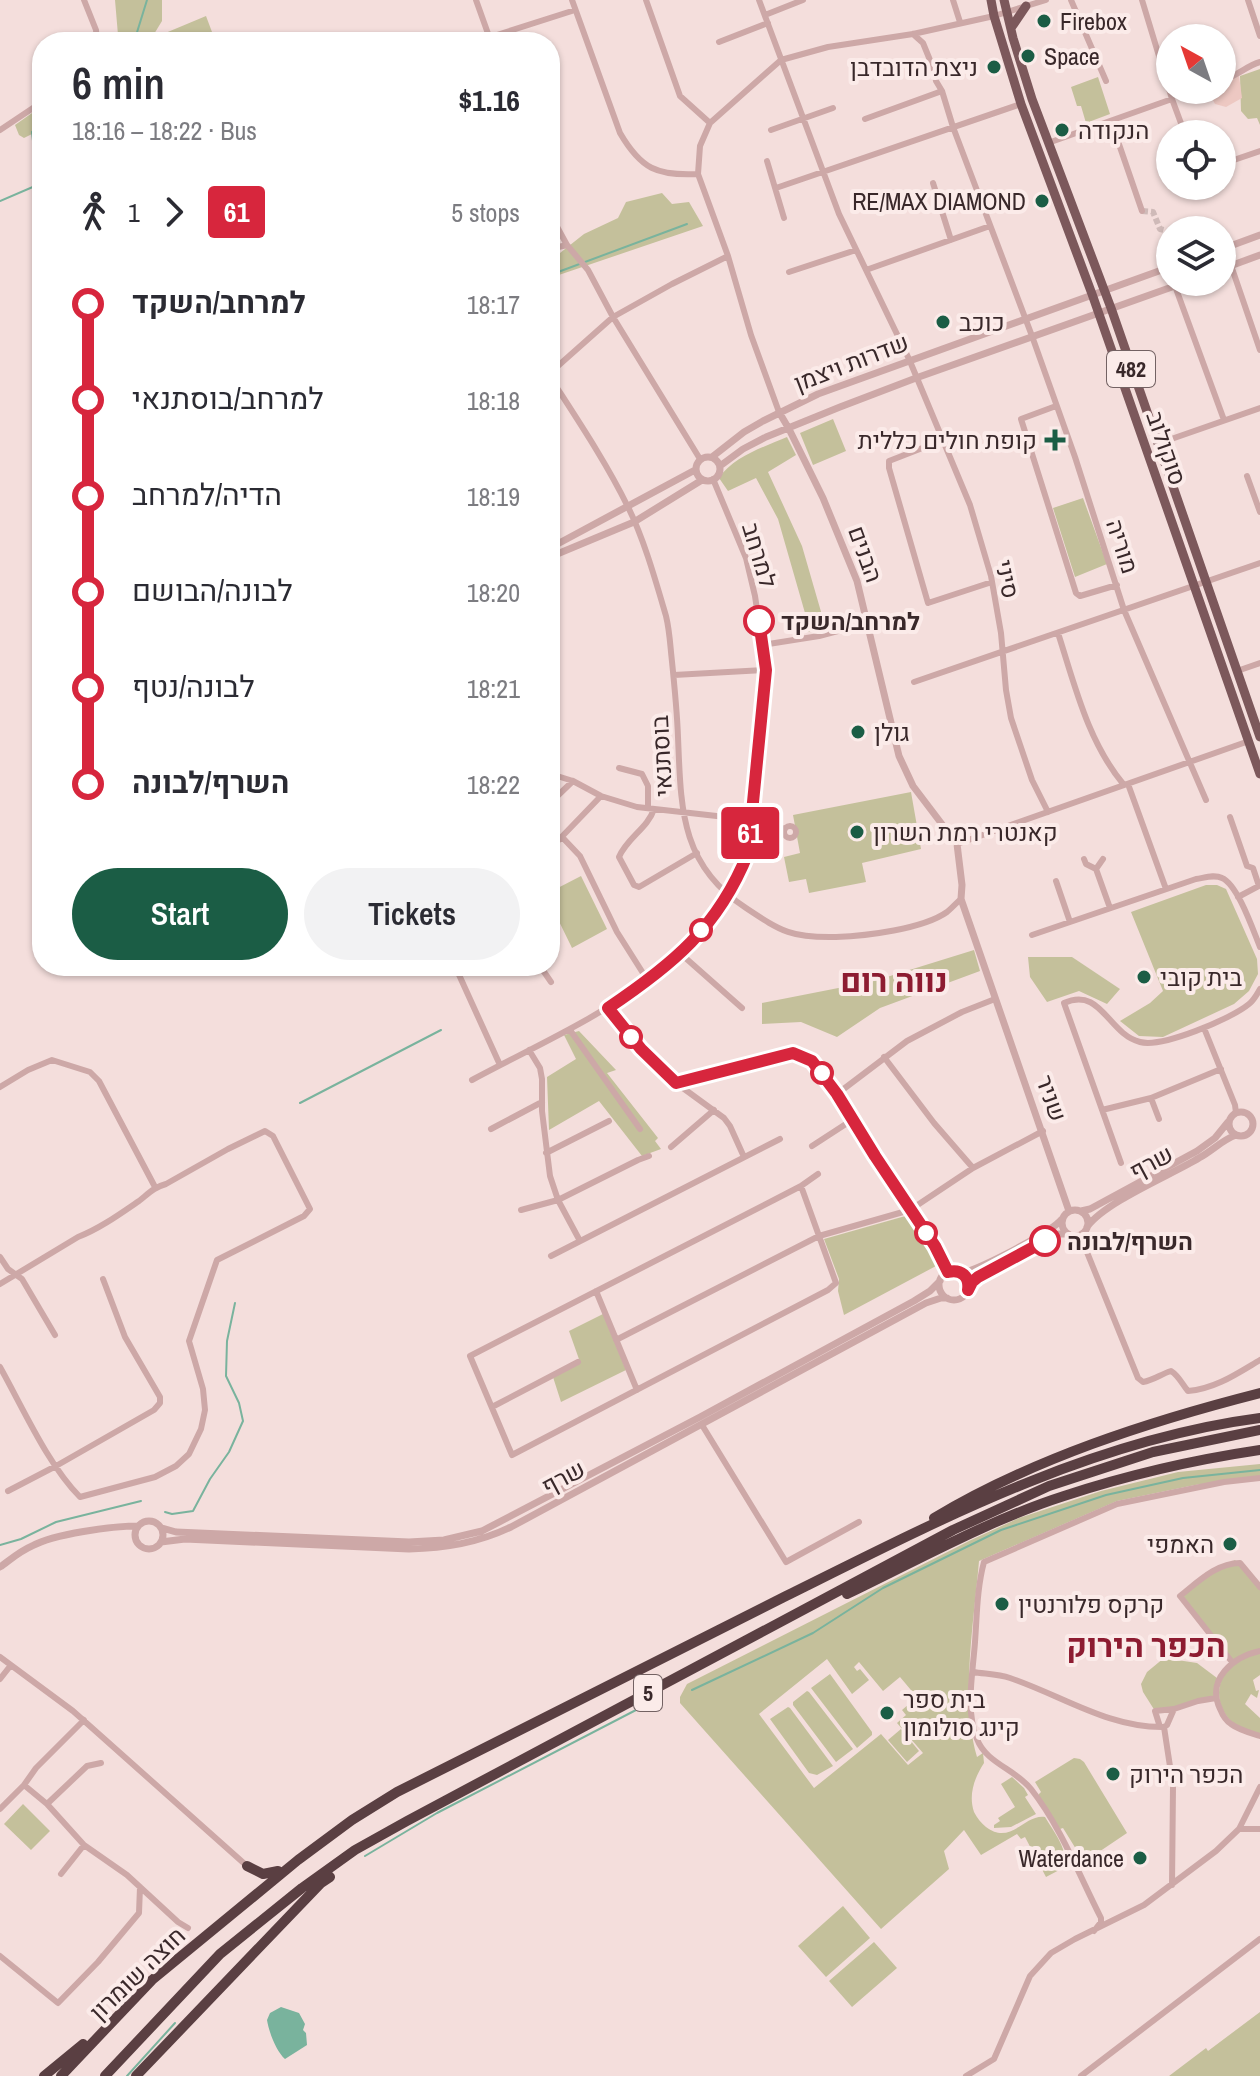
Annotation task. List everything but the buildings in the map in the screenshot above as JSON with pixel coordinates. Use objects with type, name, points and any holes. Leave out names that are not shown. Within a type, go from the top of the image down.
[{"type":"highway","points":[[888,1545],[959,1503],[1026,1472],[1260,1386]]},
{"type":"highway","points":[[1215,1404],[1260,1393]]},
{"type":"highway","name":"5","points":[[244,1903],[352,1820],[397,1792],[888,1545],[1031,1481],[1120,1449],[1260,1418]]},
{"type":"highway","name":"5","points":[[105,2076],[220,1954],[355,1850],[953,1530],[1049,1486],[1153,1452],[1260,1430]]},
{"type":"highway","points":[[701,1664],[997,1522],[1062,1496],[1154,1469],[1260,1450]]},
{"type":"highway","points":[[1210,1458],[1260,1456]]},
{"type":"highway","points":[[136,2076],[321,1883],[407,1821]]},
{"type":"highway","points":[[247,1866],[267,1874],[298,1860]]},
{"type":"highway","points":[[244,1903],[258,1884],[247,1866]]},
{"type":"highway","name":"חוצה שומרון","points":[[61,2076],[152,1980],[244,1903]]},
{"type":"highway","points":[[44,2076],[152,1980]]},
{"type":"main road","name":"סוקולוב","points":[[991,0],[1021,104],[1092,294],[1260,774]]},
{"type":"main road","name":"סוקולוב","points":[[1004,0],[1032,99],[1111,308],[1260,737]]},
{"type":"main road","points":[[1011,28],[1026,6]]},
{"type":"main road","points":[[1086,317],[1099,317]]},
{"type":"street","points":[[84,0],[96,32]]},
{"type":"street","points":[[476,0],[487,32]]},
{"type":"street","points":[[572,0],[620,133],[631,152],[642,162],[665,174],[698,174]]},
{"type":"street","points":[[646,0],[680,96],[710,123],[781,60],[828,47],[913,34],[994,16],[1046,0]]},
{"type":"street","name":"סיני","points":[[759,0],[839,214],[909,359],[970,505],[992,582],[1011,718],[1032,780],[1048,812]]},
{"type":"street","points":[[765,15],[803,0]]},
{"type":"street","points":[[953,0],[960,22]]},
{"type":"street","points":[[1071,0],[1106,81]]},
{"type":"street","points":[[1142,0],[1156,46]]},
{"type":"street","points":[[1248,0],[1260,36]]},
{"type":"street","points":[[513,32],[575,10]]},
{"type":"street","points":[[719,42],[768,23]]},
{"type":"street","name":"מוריה","points":[[913,34],[923,43],[934,70],[1032,336],[1124,610],[1206,800]]},
{"type":"street","points":[[1236,74],[1260,62]]},
{"type":"street","points":[[865,119],[942,91]]},
{"type":"street","points":[[776,188],[1021,104]]},
{"type":"street","points":[[1048,143],[1158,104]]},
{"type":"street","points":[[771,130],[833,108]]},
{"type":"street","points":[[0,130],[32,109]]},
{"type":"street","points":[[1111,121],[1142,211]]},
{"type":"street","name":"הבנים","points":[[710,123],[700,146],[698,174],[728,256],[751,335],[779,412],[823,498],[857,581],[899,756],[913,786],[957,844]]},
{"type":"street","points":[[1236,159],[1260,151]]},
{"type":"street","points":[[767,161],[784,218]]},
{"type":"street","points":[[933,183],[951,240]]},
{"type":"street","points":[[866,270],[990,226]]},
{"type":"street","points":[[560,232],[588,270],[613,317],[700,459]]},
{"type":"street","points":[[1236,244],[1260,235]]},
{"type":"street","points":[[560,247],[567,245]]},
{"type":"street","points":[[789,272],[856,250]]},
{"type":"street","points":[[1236,264],[1260,255]]},
{"type":"street","points":[[560,366],[613,317],[728,256]]},
{"type":"street","name":"שדרות ויצמן","points":[[712,457],[744,432],[818,394],[1156,272]]},
{"type":"street","points":[[1236,280],[1260,350]]},
{"type":"street","points":[[1099,317],[1111,308],[1156,293]]},
{"type":"street","points":[[1179,296],[1224,420]]},
{"type":"street","name":"שדרות ויצמן","points":[[720,466],[743,449],[789,429],[916,378],[1086,317]]},
{"type":"street","name":"בוסתנאי","points":[[560,391],[628,507],[667,620],[674,675],[682,812],[691,844],[705,871],[727,896],[790,935],[815,937],[876,933],[906,927],[947,912],[961,899]]},
{"type":"street","points":[[1056,406],[1021,419],[1076,593],[1080,596],[1117,585]]},
{"type":"street","points":[[1157,444],[1260,408]]},
{"type":"street","points":[[943,440],[889,461],[928,603],[992,582]]},
{"type":"street","points":[[560,543],[695,470],[704,457],[712,457],[720,466],[719,474],[713,479],[702,480],[634,522],[560,553]]},
{"type":"street","points":[[695,470],[702,480]]},
{"type":"street","points":[[1247,476],[1260,512]]},
{"type":"street","name":"למרחב","points":[[472,1080],[608,1008],[681,954],[727,896],[748,853],[766,670],[746,558],[713,479]]},
{"type":"street","points":[[914,682],[1260,563]]},
{"type":"street","points":[[762,645],[819,636],[868,623]]},
{"type":"street","points":[[1058,633],[1099,749],[1112,771],[1126,785],[1166,889]]},
{"type":"street","points":[[1237,671],[1260,663]]},
{"type":"street","points":[[674,675],[766,670]]},
{"type":"street","points":[[837,1094],[907,1041],[962,1012],[995,999],[961,899],[957,844],[1249,741]]},
{"type":"street","points":[[619,768],[642,774],[648,786],[651,808],[651,818],[619,857],[634,885],[639,887],[697,853]]},
{"type":"street","points":[[560,777],[601,796],[637,807],[752,820],[785,829]]},
{"type":"street","points":[[560,789],[573,781]]},
{"type":"street","points":[[560,793],[573,781]]},
{"type":"street","points":[[601,796],[562,837],[580,856],[617,932],[648,981]]},
{"type":"street","points":[[1230,817],[1247,866],[1253,868],[1259,886],[1238,897]]},
{"type":"street","points":[[1084,859],[1086,864],[1096,869],[1110,908]]},
{"type":"street","points":[[1096,869],[1103,859]]},
{"type":"street","points":[[1032,935],[1196,879],[1213,876],[1225,879],[1233,887],[1260,947]]},
{"type":"street","points":[[1056,881],[1070,922]]},
{"type":"street","points":[[681,954],[742,1008]]},
{"type":"street","points":[[460,976],[500,1065]]},
{"type":"street","points":[[547,976],[551,982]]},
{"type":"street","points":[[1121,1163],[1064,1003],[1085,998],[1099,1007],[1126,1037],[1143,1043],[1162,1042],[1233,1014],[1251,1002],[1260,989]]},
{"type":"street","name":"שניר","points":[[995,999],[1069,1211]]},
{"type":"street","points":[[608,1008],[641,1049],[676,1083],[724,1118],[744,1157]]},
{"type":"street","points":[[1204,1028],[1236,1113]]},
{"type":"street","points":[[570,1030],[640,1129]]},
{"type":"street","points":[[529,1050],[540,1068],[550,1176],[558,1200],[580,1241]]},
{"type":"street","points":[[676,1083],[793,1053],[812,1061],[837,1094],[935,1246],[948,1272]]},
{"type":"street","points":[[884,1057],[973,1168]]},
{"type":"street","points":[[0,1087],[52,1060],[90,1072],[99,1081],[155,1187]]},
{"type":"street","points":[[1102,1110],[1151,1098],[1221,1069]]},
{"type":"street","points":[[1151,1098],[1159,1119]]},
{"type":"street","points":[[491,1129],[542,1102]]},
{"type":"street","points":[[671,1147],[714,1110]]},
{"type":"street","points":[[1257,1111],[1236,1113],[1228,1122],[1229,1129],[1236,1135],[1244,1134],[1260,1121]]},
{"type":"street","points":[[1247,1112],[1252,1117],[1252,1128]]},
{"type":"street","points":[[812,1146],[852,1120]]},
{"type":"street","points":[[546,1153],[609,1121]]},
{"type":"street","name":"שרף","points":[[1081,1211],[1094,1207],[1197,1151],[1215,1138],[1228,1122]]},
{"type":"street","points":[[0,1284],[90,1232],[155,1187],[265,1131],[273,1136],[310,1209],[304,1216],[217,1260],[189,1341],[203,1389],[205,1410],[201,1429],[189,1454],[176,1466],[155,1477],[80,1497],[66,1483],[0,1367]]},
{"type":"street","points":[[616,1340],[819,1236],[910,1210],[973,1168],[1043,1131]]},
{"type":"street","name":"שרף","points":[[1087,1227],[1110,1207],[1236,1135]]},
{"type":"street","points":[[551,1256],[780,1139]]},
{"type":"street","points":[[521,1210],[558,1200],[649,1156]]},
{"type":"street","points":[[801,1186],[836,1283],[828,1290],[512,1455],[470,1356],[801,1186],[818,1174]]},
{"type":"street","points":[[962,1273],[975,1270],[1052,1229],[1069,1211],[1081,1211],[1087,1218],[1087,1227],[1080,1235]]},
{"type":"street","points":[[1062,1219],[1062,1227],[1068,1234]]},
{"type":"street","points":[[968,1290],[969,1281],[956,1271],[948,1272],[940,1281],[941,1292],[947,1298],[959,1299],[968,1290],[972,1282],[978,1277],[1053,1237],[1059,1234],[1080,1235]]},
{"type":"street","points":[[1080,1235],[1133,1372],[1143,1382],[1171,1371],[1178,1375],[1180,1383],[1188,1391],[1199,1391],[1260,1360]]},
{"type":"street","points":[[0,1257],[8,1269],[22,1279],[55,1335]]},
{"type":"street","points":[[8,1491],[154,1410],[160,1403],[160,1397],[125,1337],[103,1279]]},
{"type":"street","name":"שרף","points":[[162,1528],[176,1532],[409,1542],[444,1540],[482,1531],[914,1301],[940,1281]]},
{"type":"street","points":[[596,1291],[637,1390]]},
{"type":"street","name":"שרף","points":[[161,1542],[185,1539],[409,1549],[435,1548],[490,1537],[926,1303],[947,1298]]},
{"type":"street","points":[[492,1407],[578,1362]]},
{"type":"street","points":[[0,1388],[9,1383]]},
{"type":"street","points":[[702,1425],[786,1562],[859,1522]]},
{"type":"street","points":[[1094,1931],[1101,1918],[1067,1847],[1045,1811],[1027,1784],[986,1754],[979,1744],[972,1719],[973,1672],[984,1562],[1117,1504],[1224,1482],[1260,1478]]},
{"type":"street","points":[[113,1529],[129,1534],[141,1546],[149,1549],[161,1542],[162,1528],[150,1520],[143,1522],[135,1533],[136,1540]]},
{"type":"street","points":[[0,1567],[43,1541],[84,1532],[138,1526]]},
{"type":"street","points":[[1232,1662],[1180,1596],[1220,1566],[1236,1562],[1260,1587]]},
{"type":"street","points":[[1260,1651],[1232,1662],[1219,1680],[1216,1698],[1230,1724],[1260,1736]]},
{"type":"street","points":[[0,1657],[84,1720],[247,1866]]},
{"type":"street","points":[[0,1679],[11,1665]]},
{"type":"street","points":[[973,1672],[1010,1678],[1129,1725],[1162,1727],[1167,1725],[1174,1709]]},
{"type":"street","points":[[1172,1885],[1173,1786],[1162,1727],[1155,1711],[1216,1698]]},
{"type":"street","points":[[0,1809],[84,1720]]},
{"type":"street","points":[[47,1804],[87,1766],[101,1763]]},
{"type":"street","points":[[24,1785],[47,1804],[84,1845],[127,1875],[188,1928]]},
{"type":"street","points":[[966,2076],[994,2059],[1023,1991],[1036,1968],[1051,1953],[1144,1905],[1216,1851],[1239,1829],[1260,1787]]},
{"type":"street","points":[[1239,1829],[1257,1831]]},
{"type":"street","points":[[61,1874],[84,1845]]},
{"type":"street","points":[[0,1956],[58,2003],[139,1913],[140,1887]]},
{"type":"street","points":[[1081,2076],[1260,1939]]},
{"type":"shaded area","points":[[115,0],[162,0],[162,21],[155,32],[118,32]]},
{"type":"shaded area","points":[[206,16],[212,32],[168,32]]},
{"type":"shaded area","points":[[1260,69],[1260,125],[1257,118],[1248,119],[1241,111],[1240,76]]},
{"type":"shaded area","points":[[1239,76],[1242,98],[1236,101],[1236,77]]},
{"type":"shaded area","points":[[1098,77],[1110,114],[1086,123],[1071,87]]},
{"type":"shaded area","points":[[32,113],[32,134],[24,138],[19,135],[15,125]]},
{"type":"shaded area","points":[[662,193],[672,204],[689,202],[703,226],[560,275],[560,253],[584,234],[618,218],[626,202]]},
{"type":"shaded area","points":[[833,419],[846,451],[813,465],[800,433]]},
{"type":"shaded area","points":[[787,437],[796,455],[768,472],[802,546],[826,629],[793,634],[791,619],[805,613],[778,519],[756,478],[728,491],[719,478],[741,458]]},
{"type":"shaded area","points":[[1083,498],[1107,564],[1075,577],[1053,508]]},
{"type":"shaded area","name":"קאנטרי רמת השרון","points":[[911,792],[921,849],[862,863],[866,882],[809,893],[806,879],[789,882],[784,857],[800,853],[793,815]]},
{"type":"shaded area","points":[[581,876],[607,929],[572,948],[560,923],[560,887]]},
{"type":"shaded area","points":[[1206,885],[1226,889],[1257,959],[1258,974],[1249,991],[1234,1004],[1163,1037],[1139,1036],[1120,1021],[1150,1003],[1163,991],[1131,912]]},
{"type":"shaded area","points":[[974,950],[980,971],[880,1008],[837,1037],[801,1022],[762,1024],[762,1003],[874,981]]},
{"type":"shaded area","points":[[1028,957],[1072,957],[1120,989],[1107,1004],[1079,991],[1047,1002],[1030,977]]},
{"type":"shaded area","points":[[579,1031],[616,1070],[607,1073],[658,1138],[655,1141],[661,1149],[642,1156],[599,1101],[549,1130],[547,1077],[576,1059],[564,1035]]},
{"type":"shaded area","points":[[909,1215],[930,1248],[936,1266],[844,1315],[838,1291],[839,1279],[824,1239]]},
{"type":"shaded area","points":[[603,1314],[626,1370],[561,1402],[553,1377],[580,1362],[569,1331]]},
{"type":"shaded area","points":[[1260,1464],[1260,1476],[1117,1501],[979,1561],[969,1710],[977,1757],[983,1753],[984,1763],[973,1786],[972,1805],[981,1822],[995,1832],[1010,1831],[1037,1817],[1045,1817],[1060,1841],[1065,1860],[1065,1867],[1046,1877],[1025,1837],[1021,1839],[1017,1834],[981,1855],[964,1830],[944,1851],[949,1869],[881,1929],[680,1703],[687,1684],[971,1540],[1019,1518],[1101,1491],[1178,1472]],"holes":[[[827,1659],[852,1694],[869,1680],[860,1669],[857,1671],[854,1667],[859,1662],[883,1691],[900,1677],[921,1702],[919,1704],[915,1699],[902,1710],[906,1715],[897,1723],[923,1753],[908,1765],[881,1734],[814,1788],[759,1714]]]},
{"type":"shaded area","points":[[1235,1560],[1260,1590],[1260,1650],[1232,1661],[1181,1597]]},
{"type":"shaded area","points":[[1260,1653],[1260,1675],[1253,1680],[1256,1691],[1259,1690],[1257,1698],[1251,1694],[1245,1704],[1260,1718],[1260,1734],[1231,1721],[1222,1708],[1219,1693],[1222,1678],[1231,1665]]},
{"type":"shaded area","points":[[1164,1658],[1197,1663],[1217,1678],[1216,1698],[1155,1711],[1141,1684],[1147,1672]]},
{"type":"shaded area","points":[[830,1674],[872,1732],[857,1748],[811,1688]]},
{"type":"shaded area","points":[[807,1691],[853,1749],[836,1762],[793,1705]]},
{"type":"shaded area","points":[[788,1707],[833,1766],[817,1775],[809,1773],[770,1719]]},
{"type":"shaded area","points":[[901,1729],[919,1751],[907,1762],[888,1740]]},
{"type":"shaded area","points":[[1074,1758],[1084,1762],[1127,1833],[1084,1862],[1039,1796],[1041,1792],[1035,1782]]},
{"type":"shaded area","points":[[1012,1777],[1024,1788],[1028,1795],[1025,1797],[1036,1814],[1011,1827],[994,1828],[1000,1821],[998,1818],[1015,1807],[1001,1784]]},
{"type":"shaded area","points":[[23,1804],[50,1831],[31,1850],[4,1824]]},
{"type":"shaded area","points":[[843,1906],[870,1938],[826,1977],[798,1946]]},
{"type":"shaded area","points":[[874,1942],[897,1968],[852,2007],[829,1981]]},
{"type":"shaded area","points":[[281,2007],[299,2013],[305,2024],[303,2030],[307,2045],[285,2059],[273,2041],[267,2020],[270,2013]]},
{"type":"shaded area","points":[[1260,2012],[1260,2076],[1169,2076],[1206,2048],[1208,2051]]},
{"type":"waterway","points":[[137,32],[147,0]]},
{"type":"waterway","points":[[0,201],[32,187]]},
{"type":"waterway","points":[[560,271],[687,224]]},
{"type":"waterway","points":[[300,1103],[441,1030]]},
{"type":"waterway","points":[[165,1512],[193,1511],[229,1452],[243,1421],[239,1403],[226,1376],[227,1341],[235,1303]]},
{"type":"waterway","points":[[692,1690],[813,1633],[883,1588],[1001,1530],[1106,1495],[1183,1478],[1260,1470]]},
{"type":"waterway","points":[[0,1545],[21,1539],[56,1522],[141,1501]]},
{"type":"waterway","points":[[365,1856],[437,1813],[654,1703]]},
{"type":"waterway","points":[[127,2076],[175,2023]]},
{"type":"tunnel","points":[[1142,211],[1153,212],[1156,219]]},
{"type":"bus line","name":"61","points":[[759,621],[766,670],[748,853],[727,896],[681,954],[658,974],[608,1008],[641,1049],[676,1083],[793,1053],[812,1061],[826,1077],[935,1246],[948,1272],[964,1274],[969,1281],[968,1290],[978,1277],[1045,1241]]},
{"type":"place","name":"Firebox","points":[[1044,21]]},
{"type":"place","name":"Space","points":[[1028,56]]},
{"type":"place","name":"ניצת הדובדבן","points":[[994,67]]},
{"type":"place","name":"הנקודה","points":[[1062,130]]},
{"type":"place","name":"RE/MAX DIAMOND","points":[[1042,201]]},
{"type":"place","name":"כוכב","points":[[943,322]]},
{"type":"place","name":"קופת חולים כללית","points":[[1055,440]]},
{"type":"place","name":"למרחב/השקד","points":[[759,621]]},
{"type":"place","name":"גולן","points":[[858,732]]},
{"type":"place","name":"קאנטרי רמת השרון","points":[[857,832]]},
{"type":"place","name":"בית קובי","points":[[1144,977]]},
{"type":"place","name":"השרף/לבונה","points":[[1045,1241]]},
{"type":"place","name":"האמפי","points":[[1230,1544]]},
{"type":"place","name":"קרקס פלורנטין","points":[[1002,1604]]},
{"type":"place","name":"בית ספר קינג סולומון","points":[[887,1713]]},
{"type":"place","name":"הכפר הירוק","points":[[1113,1774]]},
{"type":"place","name":"Waterdance","points":[[1140,1858]]},
{"type":"district","name":"נווה רום","points":[[894,980]]},
{"type":"district","name":"הכפר הירוק","points":[[1146,1645]]}]
